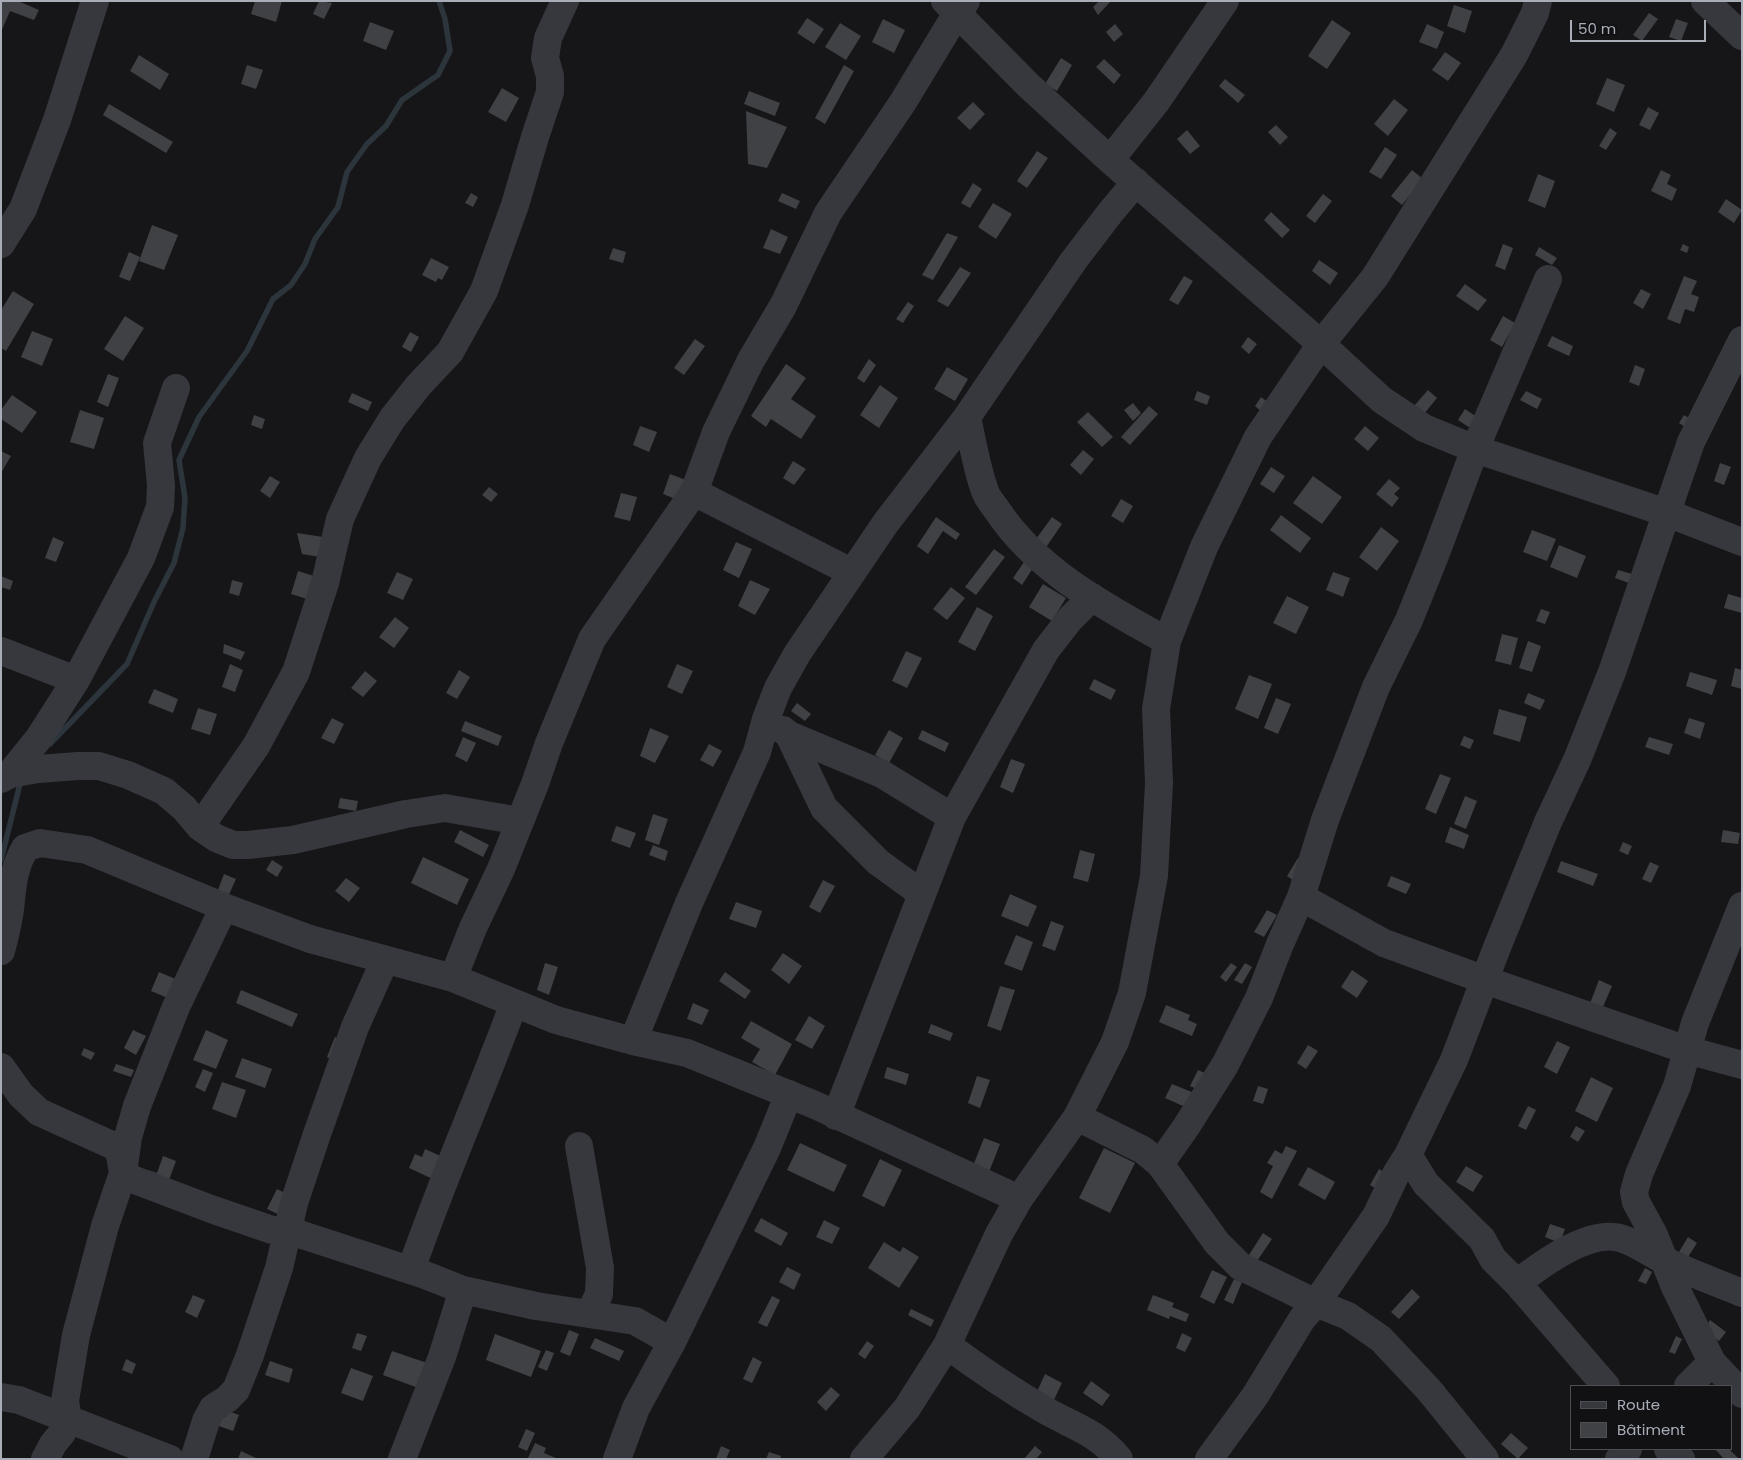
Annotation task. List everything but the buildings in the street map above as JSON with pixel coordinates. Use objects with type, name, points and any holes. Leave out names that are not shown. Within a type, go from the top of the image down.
[{"type":"street","points":[[200,827],[256,746],[296,672],[325,583],[340,519],[368,458],[392,419],[418,386],[450,352],[484,291],[515,205],[550,92],[550,76],[545,58],[548,38],[565,1]]},
{"type":"street","points":[[1110,160],[1156,102],[1225,1]]},
{"type":"street","points":[[864,1459],[907,1408],[947,1345],[999,1234],[1019,1198],[1077,1117],[1115,1042],[1132,993],[1154,876],[1159,783],[1156,709],[1167,641],[1204,547],[1258,437],[1321,344],[1375,277],[1514,55],[1535,13],[1538,1]]},
{"type":"street","points":[[1706,1],[1742,36]]},
{"type":"street","points":[[1,244],[24,209],[57,120],[92,2]]},
{"type":"street","points":[[453,978],[473,928],[501,869],[535,784],[549,743],[592,639],[694,492],[716,432],[747,368],[783,306],[828,213],[902,102],[956,5],[1028,85],[1110,160],[1321,344],[1382,400],[1424,428],[1475,449],[1667,513],[1742,542]]},
{"type":"street","points":[[633,1041],[685,912],[757,752],[766,718],[778,688],[797,654],[851,572],[966,417],[1074,260],[1136,182]]},
{"type":"street","points":[[1160,1164],[1225,1065],[1259,998],[1301,897],[1325,820],[1376,687],[1409,620],[1475,449],[1548,279]]},
{"type":"street","points":[[1209,1459],[1255,1396],[1298,1325],[1316,1303],[1376,1216],[1454,1060],[1548,822],[1577,760],[1612,672],[1691,442],[1742,340]]},
{"type":"street","points":[[6,776],[38,738],[76,680],[141,558],[160,507],[161,485],[157,443],[176,388]]},
{"type":"street","points":[[966,417],[985,492],[1008,527],[1041,560],[1092,597],[1167,641]]},
{"type":"street","points":[[694,492],[851,572]]},
{"type":"street","points":[[836,1116],[952,817],[1046,650],[1070,619],[1092,597]]},
{"type":"street","points":[[1,651],[76,680]]},
{"type":"street","points":[[766,718],[789,735],[882,774],[952,817]]},
{"type":"street","points":[[789,735],[824,808],[878,862],[922,894]]},
{"type":"street","points":[[6,776],[38,769],[99,766],[128,775],[164,791],[184,808],[200,827],[216,838],[233,845],[293,840],[406,814],[445,808],[520,821]]},
{"type":"street","points":[[1,951],[9,916],[17,863],[25,848],[40,843],[87,850],[224,907],[310,939],[453,978],[556,1020],[633,1041],[687,1053],[789,1094],[1019,1198]]},
{"type":"street","points":[[1301,897],[1384,943],[1484,980],[1687,1050],[1742,1065]]},
{"type":"street","points":[[1610,1236],[1635,1184],[1677,1086],[1695,1023],[1742,906]]},
{"type":"street","points":[[45,1459],[68,1420],[65,1401],[76,1335],[105,1226],[123,1174],[128,1137],[136,1106],[176,1007],[224,907]]},
{"type":"street","points":[[194,1459],[206,1421],[213,1408],[228,1399],[236,1390],[279,1268],[294,1203],[355,1027],[385,960]]},
{"type":"street","points":[[410,1270],[514,1003]]},
{"type":"street","points":[[1,1067],[21,1095],[39,1112],[116,1147],[120,1155],[123,1174]]},
{"type":"street","points":[[617,1459],[636,1408],[672,1342],[767,1148],[789,1094]]},
{"type":"street","points":[[1077,1117],[1143,1150],[1160,1164],[1217,1242],[1240,1266],[1316,1303],[1348,1316],[1381,1339],[1429,1390],[1485,1459]]},
{"type":"street","points":[[579,1146],[600,1268],[599,1294],[590,1313]]},
{"type":"street","points":[[1408,1155],[1426,1184],[1482,1239],[1493,1259],[1517,1283],[1605,1385]]},
{"type":"street","points":[[123,1174],[211,1209],[272,1230],[287,1230],[410,1270],[463,1290],[519,1303],[636,1321],[672,1342]]},
{"type":"street","points":[[1635,1184],[1636,1202],[1654,1235],[1663,1260],[1712,1362],[1742,1394]]},
{"type":"street","points":[[1517,1283],[1560,1253],[1591,1239],[1610,1236],[1622,1238],[1643,1247],[1663,1260],[1742,1293]]},
{"type":"street","points":[[402,1459],[442,1357],[463,1290]]},
{"type":"street","points":[[636,1321],[688,1308]]},
{"type":"street","points":[[947,1345],[1010,1389],[1054,1416],[1093,1434],[1119,1459]]},
{"type":"street","points":[[1689,1385],[1712,1362]]},
{"type":"street","points":[[1,1397],[19,1400],[170,1459]]},
{"type":"street","points":[[1669,1450],[1681,1459]]},
{"type":"waterway","points":[[50,744],[127,664],[154,602],[174,563],[183,528],[185,498],[179,460],[199,417],[247,351],[273,299],[291,285],[305,264],[315,239],[338,207],[347,172],[367,144],[386,126],[402,100],[438,75],[450,51],[445,19],[439,1]]},
{"type":"waterway","points":[[1,860],[21,780]]}]
